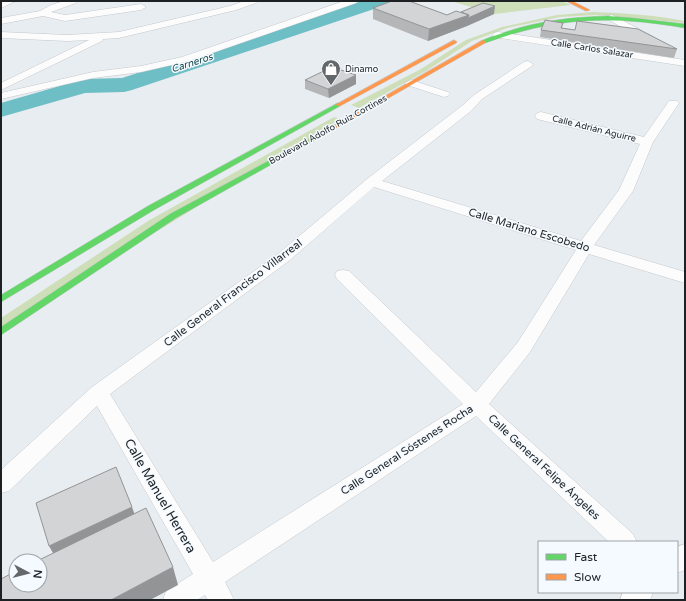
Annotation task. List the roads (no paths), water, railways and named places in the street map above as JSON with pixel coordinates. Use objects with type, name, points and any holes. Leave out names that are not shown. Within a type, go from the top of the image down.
[{"type":"main road","points":[[568,1],[588,10]]},
{"type":"main road","points":[[552,13],[588,10],[619,10],[685,18]]},
{"type":"main road","name":"Boulevard Adolfo Ruiz Cortines","points":[[1,332],[173,216],[356,115],[480,43],[498,35],[523,27],[566,20],[612,18],[641,19],[685,26]]},
{"type":"main road","name":"Boulevard Adolfo Ruiz Cortines","points":[[1,300],[151,208],[462,38]]},
{"type":"main road","points":[[334,107],[356,115]]},
{"type":"street","points":[[1,5],[11,1]]},
{"type":"street","points":[[1,21],[43,13],[54,7],[73,1]]},
{"type":"street","points":[[1,35],[67,38],[104,36],[131,32],[233,8],[253,1]]},
{"type":"street","points":[[1,96],[93,75],[141,69],[185,59],[353,1]]},
{"type":"street","points":[[43,13],[65,18],[141,7]]},
{"type":"street","points":[[612,18],[659,44]]},
{"type":"street","name":"Calle Carlos Salazar","points":[[498,35],[685,63]]},
{"type":"street","points":[[1,87],[104,36]]},
{"type":"street","points":[[672,52],[685,59]]},
{"type":"street","name":"Calle General Francisco Villarreal","points":[[1,484],[99,392],[284,257],[372,182],[467,108],[478,97],[528,64]]},
{"type":"street","points":[[411,84],[444,94]]},
{"type":"street","name":"Calle General Sóstenes Rocha","points":[[175,600],[477,405],[524,347],[585,247],[626,191],[647,142],[673,103]]},
{"type":"street","name":"Calle Adrián Aguirre","points":[[541,116],[647,142]]},
{"type":"street","name":"Calle Mariano Escobedo","points":[[372,182],[685,278]]},
{"type":"street","name":"Calle General Felipe Ángeles","points":[[343,275],[477,405],[624,541]]},
{"type":"street","name":"Calle Manuel Herrera","points":[[99,392],[222,600]]},
{"type":"street","points":[[632,600],[640,593]]},
{"type":"waterway","name":"Carneros","points":[[1,110],[84,86],[124,85],[380,1]]},
{"type":"place","name":"Dinamo","points":[[331,86]]}]
